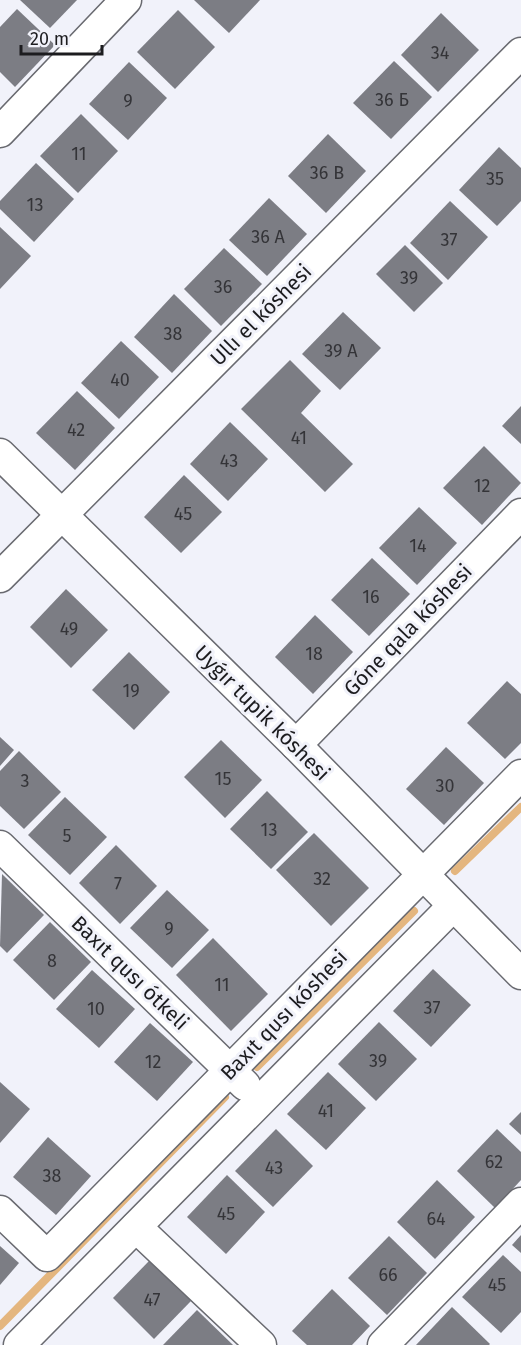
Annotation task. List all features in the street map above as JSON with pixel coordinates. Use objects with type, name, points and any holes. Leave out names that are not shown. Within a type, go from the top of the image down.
[{"type":"street","points":[[0,132],[126,0]]},
{"type":"street","name":"Ullı el kóshesi","points":[[0,577],[521,53]]},
{"type":"street","name":"Uyǵır tupik kóshesi","points":[[0,454],[296,745],[521,974]]},
{"type":"street","name":"Góne qala kóshesi","points":[[296,745],[521,514]]},
{"type":"street","name":"Baxıt qusı kóshesi","points":[[0,1210],[47,1256],[521,775]]},
{"type":"street","name":"Baxıt qusı ótkeli","points":[[0,846],[261,1100]]},
{"type":"street","name":"Baxıt qusı kóshesi","points":[[18,1345],[453,906]]},
{"type":"street","points":[[383,1345],[521,1203]]},
{"type":"street","points":[[136,1227],[261,1345]]},
{"type":"building","points":[[20,0],[77,0],[50,28]]},
{"type":"building","points":[[194,0],[260,0],[229,33]]},
{"type":"building","points":[[17,9],[55,45],[15,87],[0,72],[0,27]]},
{"type":"building","points":[[178,10],[215,47],[175,89],[137,52]]},
{"type":"building","points":[[441,13],[479,50],[438,92],[401,55]]},
{"type":"building","points":[[394,61],[432,97],[391,139],[353,103]]},
{"type":"building","points":[[129,62],[167,98],[128,140],[89,104]]},
{"type":"building","points":[[81,114],[118,151],[78,193],[40,156]]},
{"type":"building","points":[[328,134],[366,171],[326,213],[288,176]]},
{"type":"building","points":[[499,147],[521,168],[521,201],[497,226],[459,190]]},
{"type":"building","points":[[36,163],[74,199],[34,242],[0,209],[0,201]]},
{"type":"building","points":[[269,198],[307,234],[267,276],[229,240]]},
{"type":"building","points":[[450,201],[488,237],[448,280],[410,243]]},
{"type":"building","points":[[0,227],[31,256],[0,289]]},
{"type":"building","points":[[405,245],[443,283],[414,312],[376,274]]},
{"type":"building","points":[[224,248],[262,284],[221,326],[184,289]]},
{"type":"building","points":[[174,294],[212,331],[172,373],[134,337]]},
{"type":"building","points":[[343,312],[381,348],[340,390],[302,354]]},
{"type":"building","points":[[121,341],[159,377],[119,419],[81,383]]},
{"type":"building","points":[[290,360],[321,391],[301,413],[353,464],[325,492],[241,409]]},
{"type":"building","points":[[77,391],[115,428],[75,470],[36,433]]},
{"type":"building","points":[[521,406],[521,444],[502,426]]},
{"type":"building","points":[[230,422],[268,459],[228,501],[190,464]]},
{"type":"building","points":[[484,446],[521,483],[482,525],[443,488]]},
{"type":"building","points":[[184,475],[222,512],[181,553],[144,517]]},
{"type":"building","points":[[419,507],[457,543],[417,585],[379,548]]},
{"type":"building","points":[[372,558],[410,594],[369,636],[331,600]]},
{"type":"building","points":[[66,589],[108,630],[71,668],[30,627]]},
{"type":"building","points":[[315,615],[353,652],[313,694],[275,657]]},
{"type":"building","points":[[129,652],[170,692],[134,730],[92,690]]},
{"type":"building","points":[[507,681],[521,694],[521,743],[505,759],[467,723]]},
{"type":"building","points":[[0,737],[14,750],[0,766]]},
{"type":"building","points":[[221,740],[262,780],[225,818],[184,777]]},
{"type":"building","points":[[446,747],[484,783],[444,825],[406,789]]},
{"type":"building","points":[[19,751],[61,792],[24,829],[0,806],[0,771]]},
{"type":"building","points":[[267,791],[308,832],[271,869],[230,829]]},
{"type":"building","points":[[65,797],[107,837],[70,875],[28,835]]},
{"type":"building","points":[[314,833],[369,888],[331,926],[276,870]]},
{"type":"building","points":[[116,845],[157,886],[120,924],[79,883]]},
{"type":"building","points":[[2,874],[44,915],[7,953],[0,946]]},
{"type":"building","points":[[167,890],[209,930],[172,968],[130,928]]},
{"type":"building","points":[[50,922],[91,962],[54,1000],[13,960]]},
{"type":"building","points":[[213,938],[268,994],[231,1031],[176,975]]},
{"type":"building","points":[[433,969],[471,1005],[431,1047],[393,1011]]},
{"type":"building","points":[[92,970],[135,1009],[99,1048],[56,1009]]},
{"type":"building","points":[[379,1022],[417,1059],[376,1101],[338,1064]]},
{"type":"building","points":[[150,1023],[193,1062],[157,1101],[114,1062]]},
{"type":"building","points":[[328,1072],[366,1108],[326,1150],[287,1114]]},
{"type":"building","points":[[0,1082],[30,1109],[0,1143]]},
{"type":"building","points":[[521,1112],[521,1135],[509,1124]]},
{"type":"building","points":[[276,1129],[313,1166],[273,1207],[235,1171]]},
{"type":"building","points":[[497,1129],[521,1152],[521,1180],[495,1208],[457,1171]]},
{"type":"building","points":[[48,1137],[91,1176],[56,1215],[13,1177]]},
{"type":"building","points":[[227,1175],[265,1212],[226,1254],[187,1217]]},
{"type":"building","points":[[437,1180],[475,1217],[435,1259],[397,1222]]},
{"type":"building","points":[[521,1235],[521,1253],[512,1245]]},
{"type":"building","points":[[389,1236],[427,1273],[387,1315],[348,1278]]},
{"type":"building","points":[[0,1246],[19,1263],[0,1285]]},
{"type":"building","points":[[503,1255],[521,1272],[521,1312],[501,1333],[462,1297]]},
{"type":"building","points":[[149,1261],[191,1301],[154,1339],[113,1298]]},
{"type":"building","points":[[332,1289],[370,1326],[352,1345],[307,1345],[292,1331]]},
{"type":"building","points":[[452,1307],[490,1344],[489,1345],[416,1345]]},
{"type":"building","points":[[197,1310],[233,1345],[163,1345]]},
{"type":"waterway","points":[[455,871],[521,807]]},
{"type":"waterway","points":[[257,1067],[414,911]]},
{"type":"waterway","points":[[0,1326],[225,1097]]}]
